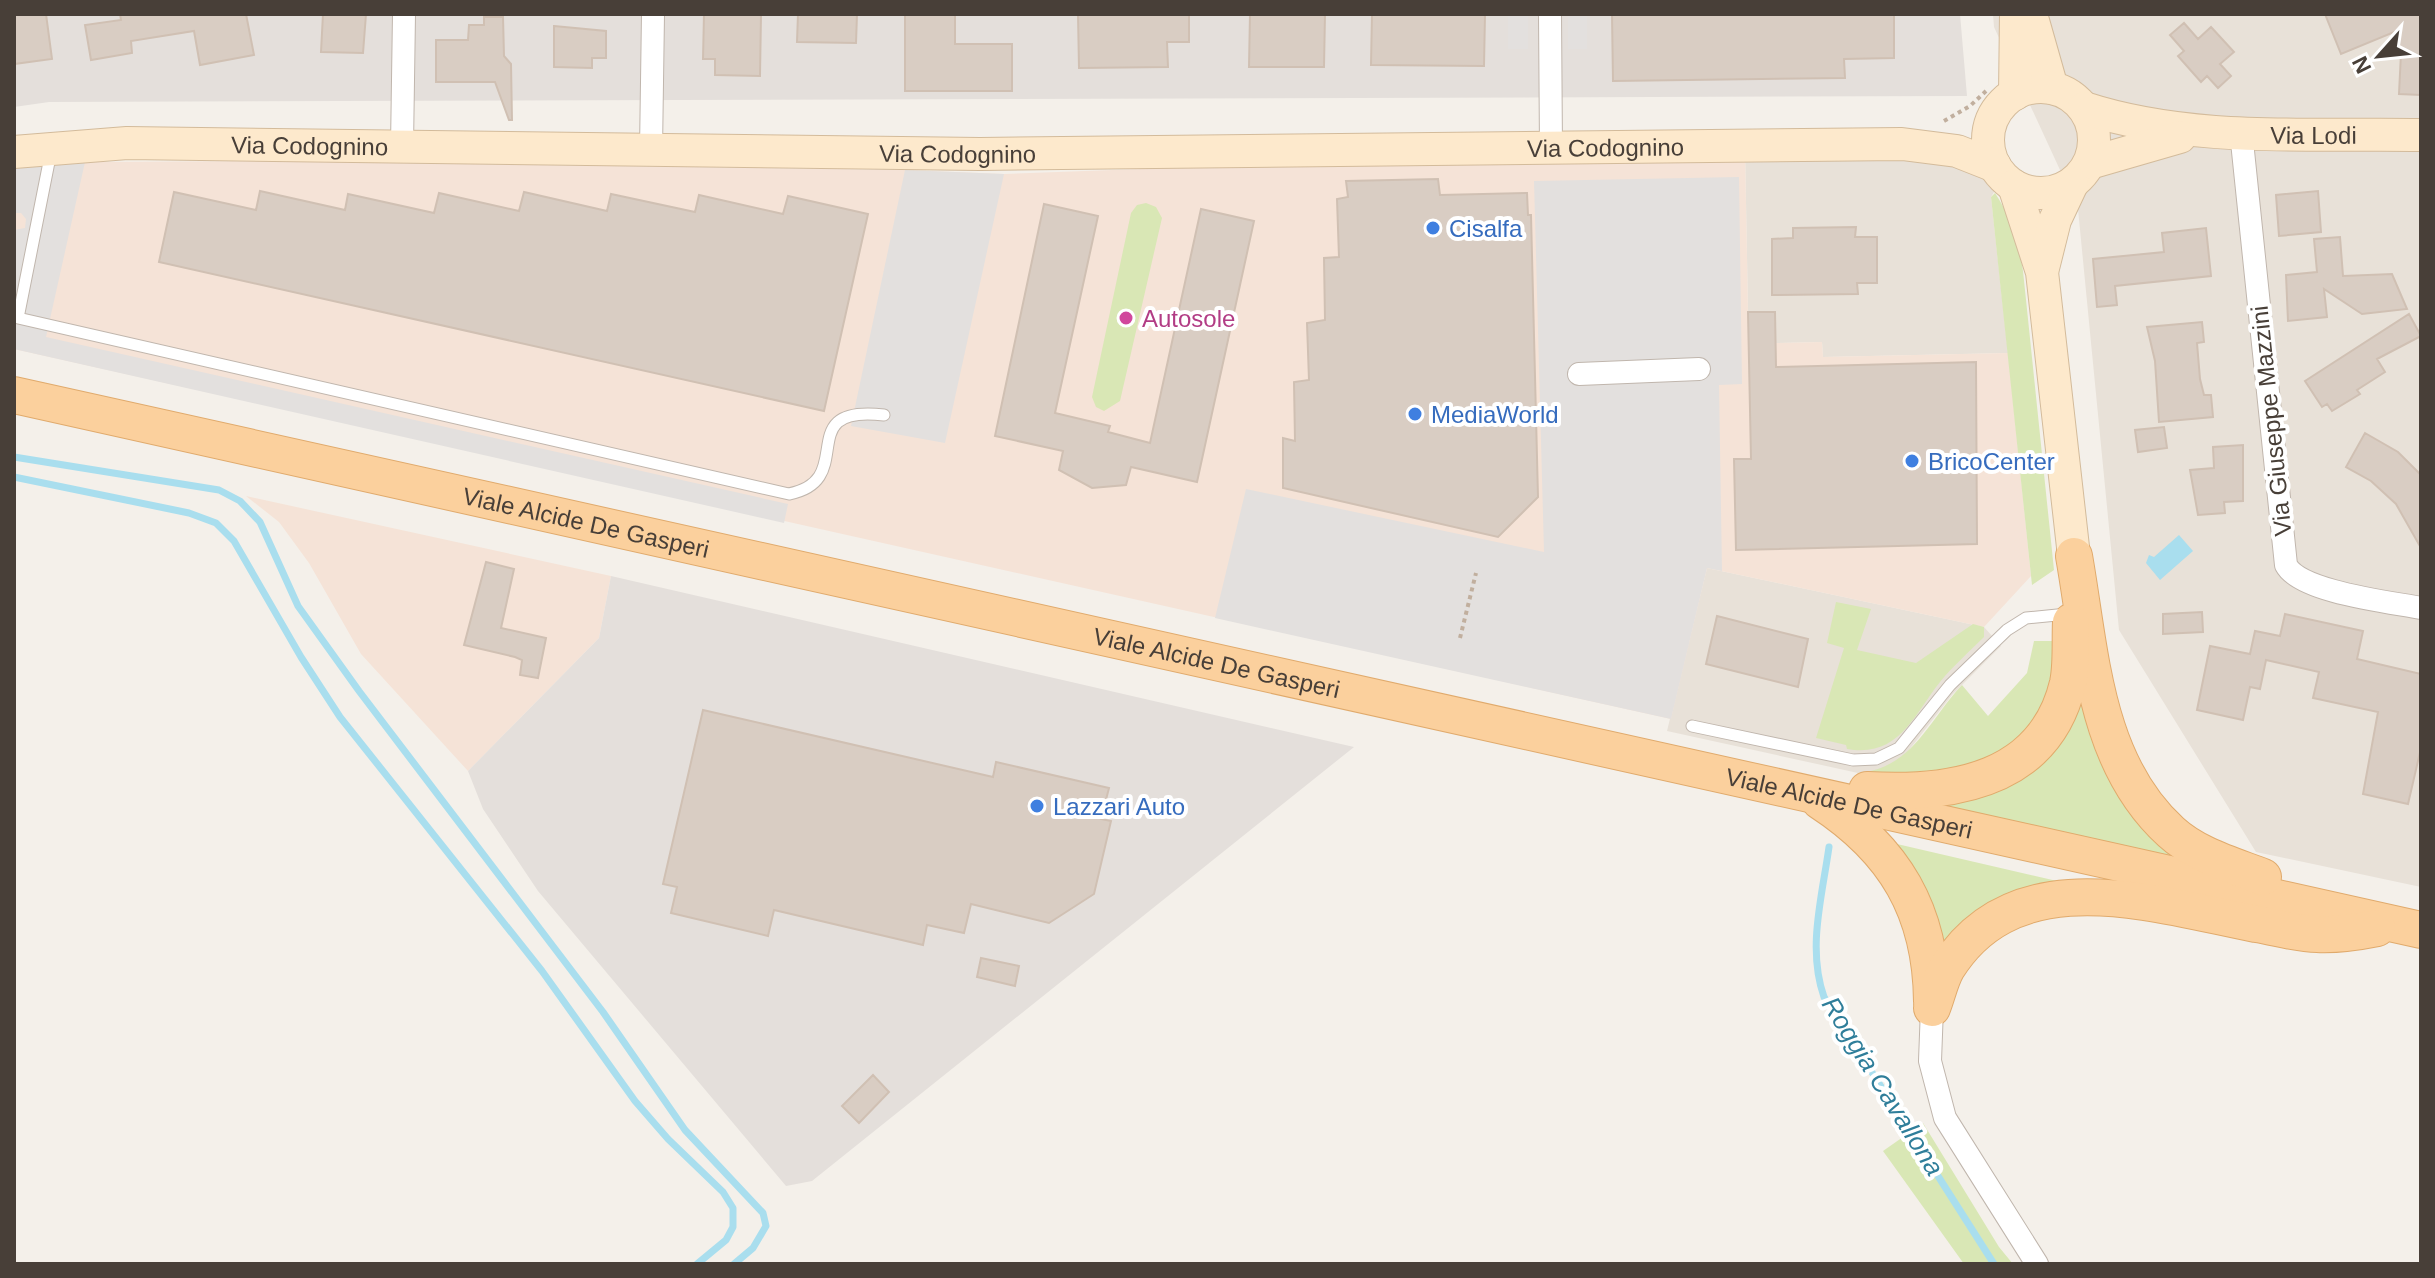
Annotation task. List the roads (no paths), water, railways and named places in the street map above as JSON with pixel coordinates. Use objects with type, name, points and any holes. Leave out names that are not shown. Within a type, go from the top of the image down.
[{"type":"main road","name":"Viale Alcide De Gasperi","points":[[14,395],[1022,616],[1437,713],[1763,781],[2073,855],[2409,927]]},
{"type":"main road","points":[[2074,556],[2078,613],[2105,731],[2121,766],[2172,832],[2206,855],[2357,914]]},
{"type":"main road","points":[[1763,781],[1821,781],[1867,790],[1910,793],[1956,787],[2008,768],[2035,745],[2059,712],[2068,681],[2078,613]]},
{"type":"main road","points":[[1805,792],[1845,818],[1876,844],[1897,872],[1926,939],[1932,1008]]},
{"type":"main road","points":[[1932,1008],[1945,970],[1965,945],[1990,923],[2019,907],[2056,898],[2098,896],[2133,900],[2314,935],[2409,927]]},
{"type":"street","points":[[402,146],[404,14]]},
{"type":"street","points":[[651,150],[653,14]]},
{"type":"street","points":[[1550,14],[1551,149]]},
{"type":"street","points":[[2016,14],[2016,58],[2005,104],[1989,131],[1989,149],[2004,176],[2042,272],[2074,556]]},
{"type":"street","points":[[2031,14],[2052,88]]},
{"type":"street","points":[[2005,104],[2040,87],[2065,92],[2084,108],[2094,135],[2081,173],[2055,220],[2042,272]]},
{"type":"street","name":"Via Codognino","points":[[1902,144],[1956,130],[2005,104]]},
{"type":"street","name":"Via Lodi","points":[[2084,108],[2129,123],[2207,131],[2421,135]]},
{"type":"street","name":"Via Lodi","points":[[2081,173],[2129,149],[2207,131]]},
{"type":"street","name":"Via Giuseppe Mazzini","points":[[2241,132],[2284,556],[2291,574],[2308,583],[2421,608]]},
{"type":"street","name":"Via Codognino","points":[[14,152],[127,143],[996,154],[1902,144],[1957,151],[2004,176]]},
{"type":"street","points":[[2004,176],[2044,193],[2081,173]]},
{"type":"street","points":[[1579,374],[1699,369]]},
{"type":"street","points":[[1932,1008],[1930,1061],[1945,1118],[2037,1264]]},
{"type":"lane","points":[[51,148],[18,318],[789,494],[815,484],[823,469],[832,427],[840,417],[860,412],[884,415]]},
{"type":"lane","points":[[1692,726],[1841,758],[1876,759],[1899,748],[1950,685],[2007,630],[2026,618],[2078,613]]},
{"type":"water","points":[[2179,535],[2193,551],[2160,580],[2146,563],[2149,555],[2154,557]]},
{"type":"waterway","points":[[14,457],[219,490],[240,501],[260,522],[298,606],[359,691],[603,1012],[685,1130],[763,1213],[766,1226],[753,1248],[734,1264]]},
{"type":"waterway","points":[[14,477],[189,513],[216,523],[234,541],[301,657],[340,717],[542,971],[635,1101],[668,1139],[723,1192],[733,1208],[733,1227],[726,1240],[697,1264]]},
{"type":"waterway","name":"Roggia Cavallona","points":[[1829,847],[1816,942],[1824,997],[1994,1264]]},
{"type":"place","name":"Cisalfa","points":[[1433,228]]},
{"type":"place","name":"Autosole","points":[[1126,318]]},
{"type":"place","name":"MediaWorld","points":[[1415,414]]},
{"type":"place","name":"BricoCenter","points":[[1912,461]]},
{"type":"place","name":"Lazzari Auto","points":[[1037,806]]}]
